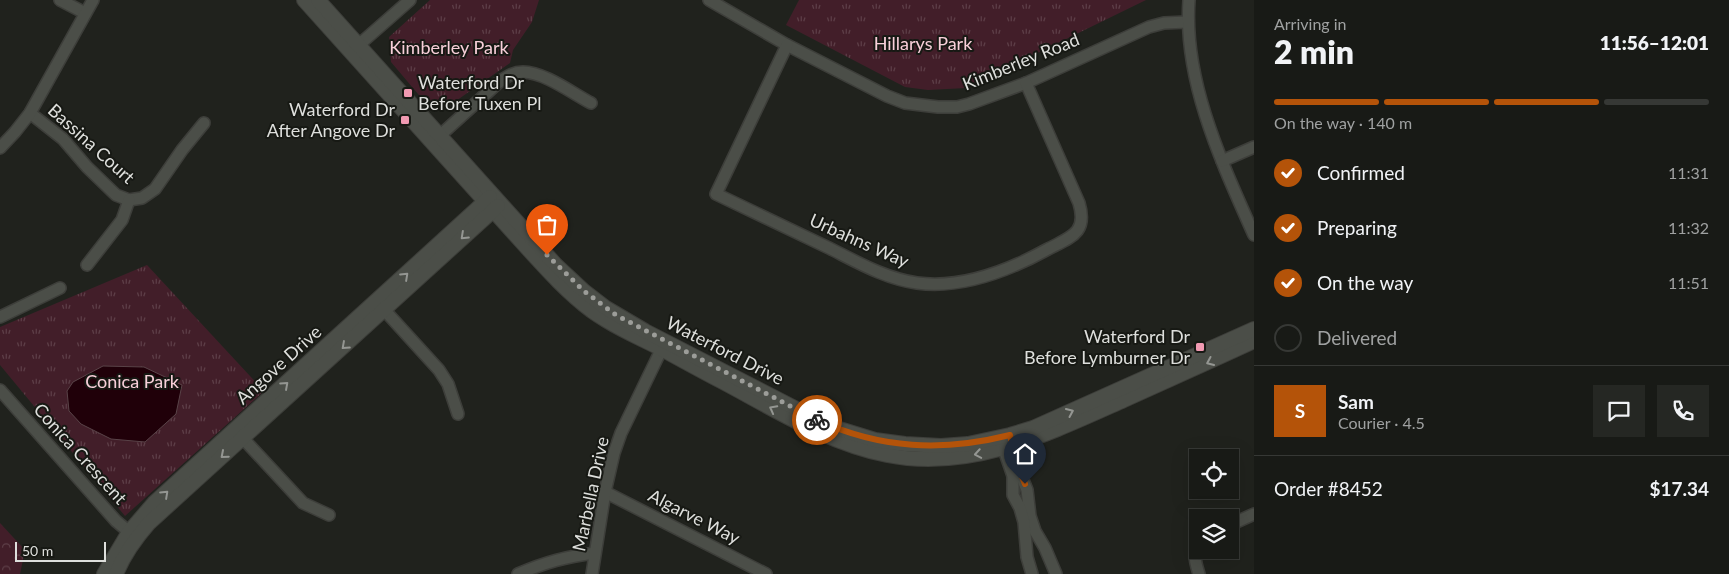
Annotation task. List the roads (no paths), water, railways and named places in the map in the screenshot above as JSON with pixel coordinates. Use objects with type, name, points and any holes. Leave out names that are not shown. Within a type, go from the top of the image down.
[{"type":"street","points":[[60,0],[85,13]]},
{"type":"street","points":[[0,148],[30,113],[92,0]]},
{"type":"street","name":"Waterford Drive","points":[[304,0],[354,49],[436,139],[493,203],[552,276],[592,311],[604,320],[664,345],[804,425],[845,444],[887,455],[912,458],[940,459],[956,457],[1083,419],[1254,341]]},
{"type":"street","name":"Waterford Drive","points":[[318,0],[354,49]]},
{"type":"street","points":[[354,49],[410,0]]},
{"type":"street","name":"Kimberley Road","points":[[709,0],[787,45],[887,96],[905,103],[938,108],[969,104],[1026,83],[1148,27],[1164,23],[1187,22]]},
{"type":"street","points":[[1189,0],[1187,22],[1197,83],[1222,161],[1254,235]]},
{"type":"street","name":"Urbahns Way","points":[[787,45],[716,194],[882,274],[918,283],[964,282],[988,275],[1040,253],[1072,237],[1080,229],[1082,219],[1079,203],[1026,83]]},
{"type":"street","points":[[436,139],[498,82],[518,72],[541,76],[591,103]]},
{"type":"street","name":"Bassina Court","points":[[30,113],[63,139],[87,167],[116,195],[129,200],[142,198],[155,189],[182,150],[204,124]]},
{"type":"street","points":[[1222,161],[1254,147]]},
{"type":"street","name":"Bassina Court","points":[[87,265],[122,220],[129,200]]},
{"type":"street","name":"Angove Drive","points":[[104,574],[154,504],[239,434],[493,203]]},
{"type":"street","points":[[0,317],[60,288]]},
{"type":"street","points":[[380,306],[439,370],[448,384],[458,414]]},
{"type":"street","name":"Waterford Drive","points":[[1006,442],[1254,328]]},
{"type":"street","name":"Marbella Drive","points":[[592,574],[605,492],[614,453],[621,433],[664,345]]},
{"type":"street","name":"Conica Crescent","points":[[0,390],[112,516],[132,534]]},
{"type":"street","points":[[239,434],[303,503],[329,515]]},
{"type":"street","points":[[1006,442],[1027,490],[1030,516],[1035,531],[1051,560],[1056,574]]},
{"type":"street","points":[[1006,442],[1013,476],[1013,495],[1020,508],[1024,522],[1031,571],[1051,560]]},
{"type":"street","name":"Algarve Way","points":[[605,492],[766,574]]},
{"type":"street","points":[[1239,521],[1254,514]]},
{"type":"street","name":"Angove Drive","points":[[116,574],[128,550],[132,534]]},
{"type":"street","points":[[518,574],[562,558],[595,553]]},
{"type":"street","points":[[1195,559],[1199,574]]},
{"type":"place","name":"Waterford Dr Before Tuxen Pl","points":[[408,93]]},
{"type":"place","name":"Waterford Dr After Angove Dr","points":[[405,120]]},
{"type":"place","name":"Waterford Dr Before Lymburner Dr","points":[[1200,347]]},
{"type":"park label","name":"Hillarys Park","points":[[923,44]]},
{"type":"park label","name":"Kimberley Park","points":[[449,48]]},
{"type":"park label","name":"Conica Park","points":[[132,382]]}]
